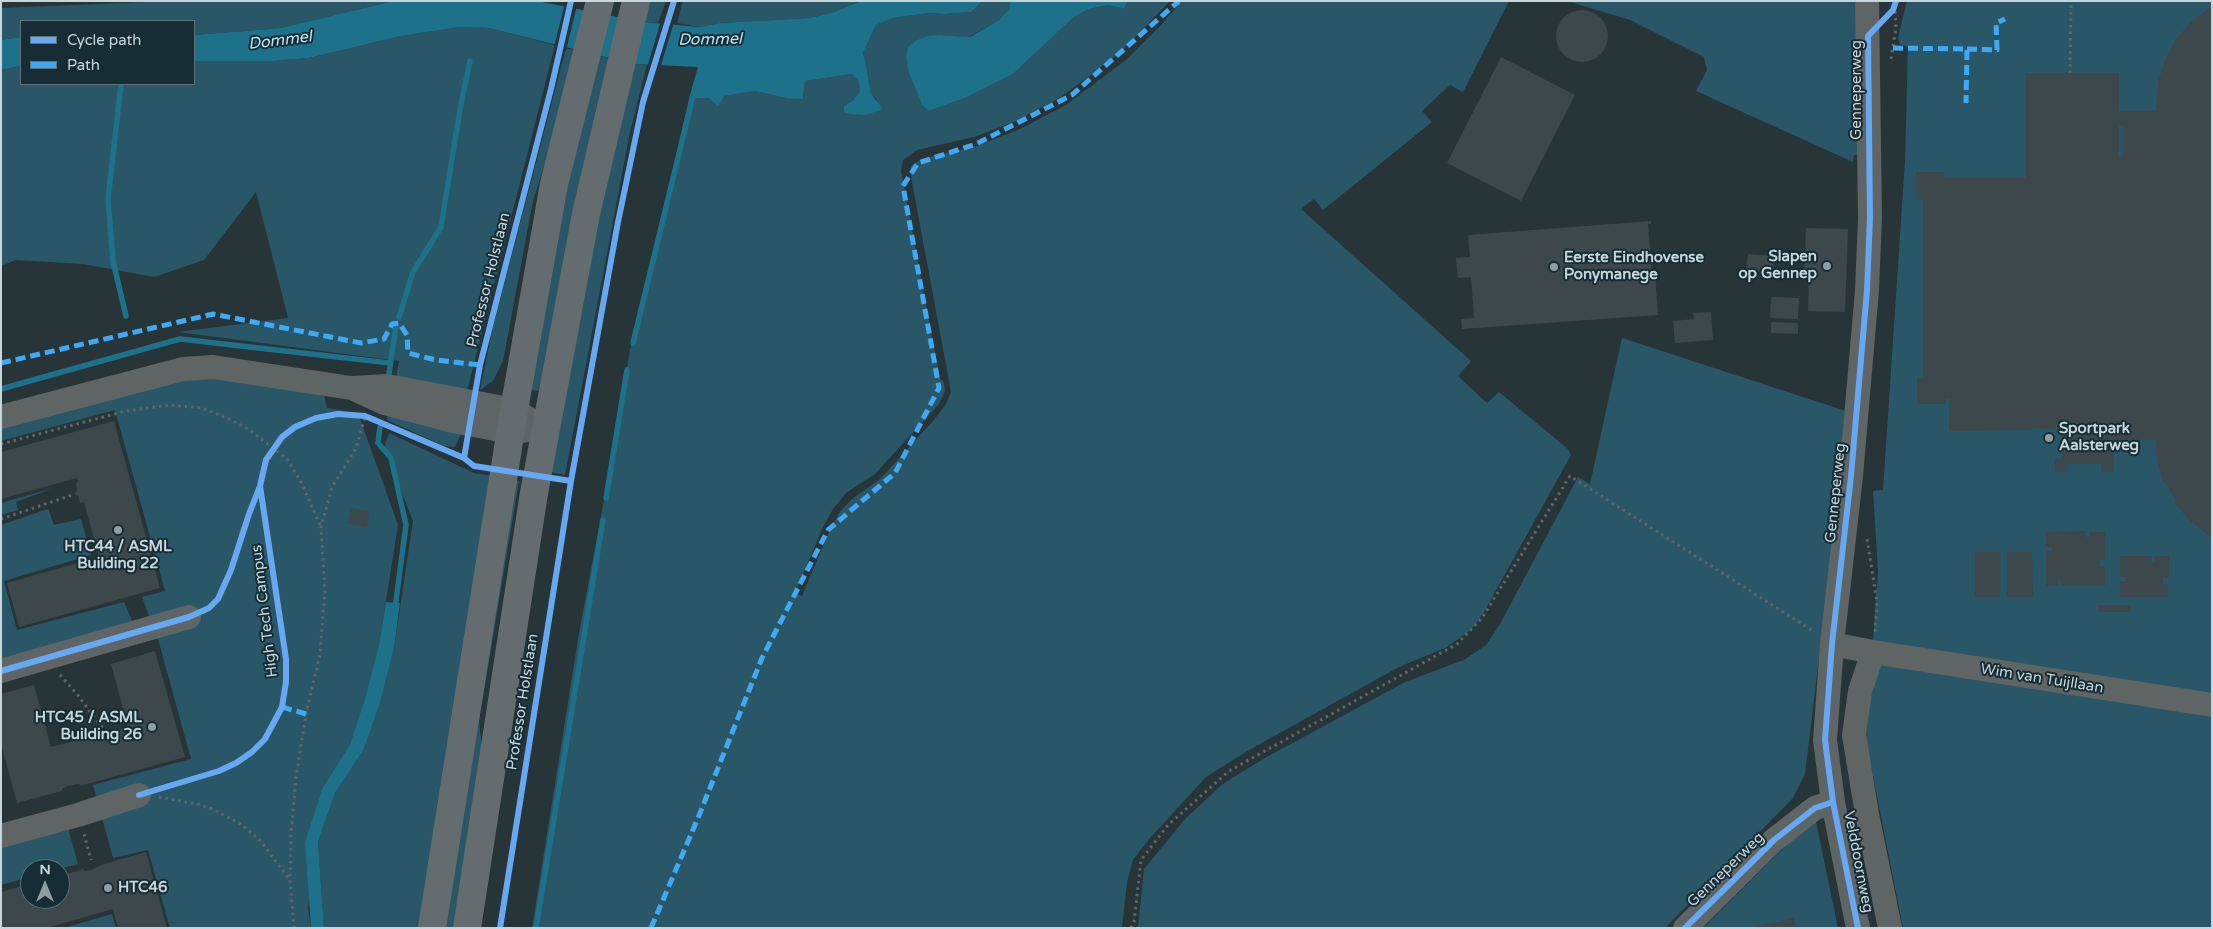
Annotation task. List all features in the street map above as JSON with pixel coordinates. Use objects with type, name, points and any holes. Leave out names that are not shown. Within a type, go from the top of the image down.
[{"type":"main road","points":[[432,928],[513,421],[554,184],[600,1]]},
{"type":"main road","name":"Professor Holstlaan","points":[[468,928],[523,561],[546,429],[586,214],[636,1]]},
{"type":"street","name":"Genneperweg","points":[[1685,928],[1774,840],[1815,808],[1833,802],[1826,740],[1832,644],[1851,476],[1867,290],[1870,218],[1867,1]]},
{"type":"street","points":[[1,417],[183,369],[214,367],[351,388],[387,386],[546,429]]},
{"type":"street","points":[[1,671],[189,617]]},
{"type":"street","points":[[1832,644],[1873,652]]},
{"type":"street","name":"Wim van Tuijllaan","points":[[1873,652],[2212,705]]},
{"type":"street","name":"Velddoornweg","points":[[1873,652],[1860,690],[1854,736],[1867,814],[1890,928]]},
{"type":"street","points":[[1,836],[78,815],[139,795]]},
{"type":"street","name":"Velddoornweg","points":[[1833,802],[1858,928]]},
{"type":"path","points":[[2070,73],[2072,1]]},
{"type":"path","points":[[1,444],[126,411],[170,405],[202,408],[218,414],[276,444],[296,471],[321,528]]},
{"type":"path","points":[[357,415],[373,419]]},
{"type":"path","points":[[294,928],[290,880],[296,777],[306,714],[320,654],[325,591],[321,528],[332,487],[356,448],[365,416]]},
{"type":"path","points":[[270,454],[276,444]]},
{"type":"path","points":[[1131,928],[1134,922],[1141,860],[1168,825],[1229,771],[1457,644],[1482,618],[1570,476],[1832,644]]},
{"type":"path","points":[[1,519],[75,494]]},
{"type":"path","points":[[45,658],[77,694],[104,730]]},
{"type":"path","points":[[139,795],[197,804],[225,815],[239,823],[259,840],[290,880]]},
{"type":"shaded area","points":[[172,1],[393,1],[281,28],[195,35],[195,20],[20,20],[20,37],[1,40],[1,8]]},
{"type":"shaded area","points":[[648,1],[666,1],[658,23],[643,22]]},
{"type":"shaded area","points":[[683,1],[861,1],[831,13],[810,18],[720,23],[700,27],[677,23]]},
{"type":"shaded area","points":[[983,1],[1010,1],[1009,9],[999,20],[969,37],[939,35],[917,40],[909,73],[922,105],[929,111],[965,98],[1013,74],[1074,17],[1089,9],[1108,5],[1124,9],[1128,1],[1170,1],[1120,53],[1061,97],[1016,121],[974,137],[917,150],[903,160],[901,171],[940,379],[944,382],[945,391],[939,404],[875,474],[846,493],[833,509],[822,529],[795,593],[802,596],[839,513],[852,499],[880,479],[934,420],[946,404],[951,392],[910,171],[911,166],[921,159],[977,146],[1020,129],[1066,105],[1126,60],[1182,1],[1509,1],[1463,92],[1450,85],[1422,111],[1432,122],[1323,210],[1314,199],[1301,209],[1471,361],[1458,376],[1487,403],[1499,392],[1568,449],[1571,455],[1484,612],[1471,630],[1445,648],[1399,667],[1249,750],[1206,777],[1150,838],[1133,860],[1127,882],[1122,928],[532,928],[579,633],[634,327],[639,319],[689,98],[710,98],[755,91],[786,98],[803,98],[805,81],[852,74],[859,82],[860,91],[853,100],[844,106],[877,100],[871,94],[863,53],[876,25],[893,18],[929,13],[971,12]]},
{"type":"shaded area","points":[[1567,1],[1858,1],[1860,155],[1854,155],[1853,162],[1696,91],[1707,70],[1704,57],[1630,20]]},
{"type":"shaded area","name":"Sportpark Aalsterweg","points":[[1907,1],[2212,1],[2212,928],[1903,928],[1866,740],[1878,571],[1873,491],[1883,490],[1905,161],[1908,47],[1900,44],[1898,38]]},
{"type":"shaded area","points":[[460,27],[489,28],[555,45],[466,395],[395,383],[399,361],[178,332],[288,318],[256,192],[204,260],[154,277],[83,264],[16,260],[1,266],[1,70],[20,66],[20,85],[195,85],[195,61],[272,61],[309,58],[401,36]]},
{"type":"shaded area","points":[[566,48],[574,50],[555,131],[533,201],[503,361],[493,381],[480,390],[493,327]]},
{"type":"shaded area","points":[[599,56],[609,58],[538,391],[528,389],[561,209]]},
{"type":"shaded area","points":[[634,64],[647,65],[630,132],[565,475],[550,472],[596,216]]},
{"type":"shaded area","points":[[1622,338],[1849,412],[1805,774],[1793,798],[1665,928],[1138,928],[1144,869],[1186,818],[1224,783],[1265,758],[1405,682],[1464,660],[1486,645],[1500,624],[1578,477],[1590,484]]},
{"type":"shaded area","points":[[212,377],[324,394],[327,408],[358,413],[398,525],[379,645],[365,698],[350,744],[323,787],[308,908],[311,928],[170,928],[148,850],[113,858],[93,785],[191,759],[158,639],[142,597],[165,591],[115,410],[1,441],[1,425],[171,378]]},
{"type":"shaded area","points":[[388,415],[461,434],[455,447],[444,446],[387,420]]},
{"type":"shaded area","points":[[389,433],[474,473],[493,476],[421,928],[324,928],[318,842],[335,793],[364,749],[380,703],[394,648],[413,521],[384,448]]},
{"type":"shaded area","points":[[512,479],[519,481],[479,721],[483,758],[457,928],[440,928]]},
{"type":"shaded area","points":[[53,488],[16,502],[18,510],[1,515],[1,503]]},
{"type":"shaded area","points":[[48,509],[54,525],[81,519],[91,555],[4,581],[17,630],[124,602],[133,623],[1,661],[1,525]]},
{"type":"shaded area","points":[[1815,817],[1838,928],[1703,928]]},
{"type":"shaded area","points":[[68,828],[78,864],[70,866],[70,859],[20,859],[20,880],[1,885],[1,847]]},
{"type":"shaded area","points":[[112,914],[116,928],[63,928]]},
{"type":"water","name":"Dommel","points":[[393,1],[537,1],[643,22],[700,27],[720,23],[810,18],[831,13],[861,1],[983,1],[971,12],[929,13],[893,18],[876,25],[863,53],[871,94],[883,109],[866,115],[844,112],[844,106],[853,100],[860,91],[859,82],[852,74],[805,81],[803,99],[786,98],[755,91],[724,96],[718,106],[709,98],[689,98],[698,67],[634,64],[489,28],[460,27],[401,36],[309,58],[272,61],[195,61],[195,35],[281,28]]},
{"type":"water","points":[[1010,1],[1128,1],[1124,9],[1108,5],[1089,9],[1074,17],[1013,74],[965,98],[929,111],[922,105],[909,73],[906,58],[908,47],[917,40],[928,36],[970,37],[999,20],[1009,9]]},
{"type":"water","points":[[20,37],[20,66],[1,70],[1,40]]},
{"type":"water","points":[[386,602],[400,603],[394,648],[380,703],[364,749],[335,793],[318,842],[324,928],[311,928],[305,842],[323,787],[350,744],[379,645]]},
{"type":"pier","points":[[565,3],[577,5],[566,51],[554,47]]},
{"type":"pier","points":[[661,21],[674,22],[660,68],[647,68]]},
{"type":"building","points":[[2212,6],[2212,538],[2189,520],[2174,502],[2176,501],[2166,483],[2164,484],[2157,462],[2155,440],[2114,440],[2114,472],[2101,472],[2101,464],[2068,464],[2068,472],[2055,472],[2055,459],[2061,459],[2061,430],[2032,428],[2032,430],[1949,431],[1949,399],[1945,399],[1945,404],[1917,404],[1917,377],[1923,377],[1923,200],[1916,200],[1916,172],[1944,172],[1944,178],[2026,178],[2026,73],[2119,73],[2119,111],[2156,111],[2158,82],[2165,60],[2175,40],[2190,23]],"holes":[[[2119,125],[2124,127],[2124,153],[2122,156],[2119,156]]]},
{"type":"building","points":[[1582,10],[1592,12],[1600,18],[1606,26],[1608,36],[1606,46],[1600,54],[1592,60],[1582,62],[1572,60],[1564,54],[1558,46],[1556,36],[1558,26],[1564,18],[1572,12]]},
{"type":"building","points":[[1501,57],[1575,95],[1521,201],[1447,163]]},
{"type":"building","name":"Eerste Eindhovense Ponymanege","points":[[1651,221],[1651,224],[1648,224],[1652,276],[1655,275],[1658,315],[1462,329],[1461,319],[1474,318],[1471,277],[1458,278],[1456,258],[1470,257],[1468,235]]},
{"type":"building","points":[[1806,228],[1848,229],[1845,312],[1808,311],[1809,274],[1804,274]]},
{"type":"building","points":[[1748,254],[1774,256],[1773,272],[1746,270]]},
{"type":"building","points":[[1771,297],[1799,298],[1798,319],[1770,318]]},
{"type":"building","points":[[1711,312],[1713,340],[1675,343],[1673,321],[1694,319],[1693,313]]},
{"type":"building","points":[[1771,322],[1798,323],[1798,334],[1771,333]]},
{"type":"building","name":"HTC44 / ASML Building 22","points":[[114,421],[160,588],[19,627],[7,583],[99,557],[84,502],[81,503],[79,497],[75,494],[77,478],[1,499],[1,452]]},
{"type":"building","points":[[351,508],[369,511],[367,527],[348,524]]},
{"type":"building","points":[[2086,531],[2086,537],[2089,537],[2089,532],[2105,532],[2105,560],[2100,560],[2100,567],[2105,567],[2105,586],[2061,586],[2061,580],[2058,580],[2058,586],[2046,586],[2046,551],[2052,551],[2052,547],[2046,547],[2046,532]]},
{"type":"building","points":[[1975,552],[2000,552],[2000,597],[1975,597]]},
{"type":"building","points":[[2007,552],[2032,552],[2033,597],[2007,597]]},
{"type":"building","points":[[2120,556],[2152,556],[2152,562],[2155,562],[2155,556],[2169,556],[2169,577],[2163,577],[2163,584],[2168,584],[2168,597],[2120,597],[2120,581],[2126,581],[2126,577],[2120,577]]},
{"type":"building","points":[[2098,605],[2131,605],[2131,612],[2098,612]]},
{"type":"building","name":"HTC45 / ASML Building 26","points":[[155,651],[185,757],[80,786],[79,784],[67,786],[62,791],[17,803],[1,744],[1,694],[34,685],[51,747],[122,729],[128,727],[111,664]]},
{"type":"building","name":"HTC46","points":[[146,852],[167,928],[118,928],[113,909],[46,928],[1,928],[1,892],[20,887],[20,909],[70,909],[70,873],[84,869],[84,871],[91,870],[101,865]]},
{"type":"building","points":[[1794,918],[1796,928],[1753,928],[1753,927]]},
{"type":"waterway","points":[[399,317],[413,272],[441,227],[460,109],[470,61]]},
{"type":"waterway","points":[[121,85],[108,199],[113,261],[126,316]]},
{"type":"waterway","points":[[633,343],[694,92]]},
{"type":"waterway","points":[[388,380],[396,326]]},
{"type":"waterway","points":[[1,389],[180,339],[390,363]]},
{"type":"waterway","points":[[606,498],[627,370]]},
{"type":"waterway","points":[[380,427],[378,443],[391,458],[406,525],[395,608]]},
{"type":"waterway","points":[[536,928],[603,520]]},
{"type":"marked path","points":[[651,928],[698,818],[762,658],[828,530],[895,473],[939,388],[903,186],[918,163],[976,144],[1072,95],[1179,1]]},
{"type":"marked path","points":[[1967,49],[1997,50],[1996,23],[2005,19]]},
{"type":"marked path","points":[[1893,48],[1967,49],[1966,103]]},
{"type":"marked path","points":[[1,363],[213,314],[361,343],[384,339],[392,324],[399,323],[407,335],[408,353],[436,360],[480,365]]},
{"type":"marked path","points":[[282,707],[306,714]]},
{"type":"cycle path","points":[[464,458],[480,365],[551,89],[571,1]]},
{"type":"cycle path","points":[[500,928],[571,481],[618,222],[643,102],[674,1]]},
{"type":"cycle path","points":[[1858,928],[1833,802],[1825,740],[1832,644],[1851,476],[1867,290],[1870,218],[1868,36],[1893,10],[1896,1]]},
{"type":"cycle path","name":"High Tech Campus","points":[[1,671],[189,617],[209,608],[218,599],[231,570],[260,486],[266,460],[282,437],[295,427],[316,418],[338,414],[365,416],[464,458],[474,466],[571,481]]},
{"type":"cycle path","name":"High Tech Campus","points":[[139,795],[219,771],[236,763],[252,752],[265,739],[282,707],[286,682],[286,659],[260,486]]},
{"type":"cycle path","points":[[1685,928],[1774,840],[1815,808],[1833,802]]},
{"type":"place","name":"Slapen op Gennep","points":[[1827,266]]},
{"type":"place","name":"Eerste Eindhovense Ponymanege","points":[[1554,267]]},
{"type":"place","name":"Sportpark Aalsterweg","points":[[2049,438]]},
{"type":"place","name":"HTC44 / ASML Building 22","points":[[118,530]]},
{"type":"place","name":"HTC45 / ASML Building 26","points":[[152,727]]},
{"type":"place","name":"HTC46","points":[[108,888]]}]
